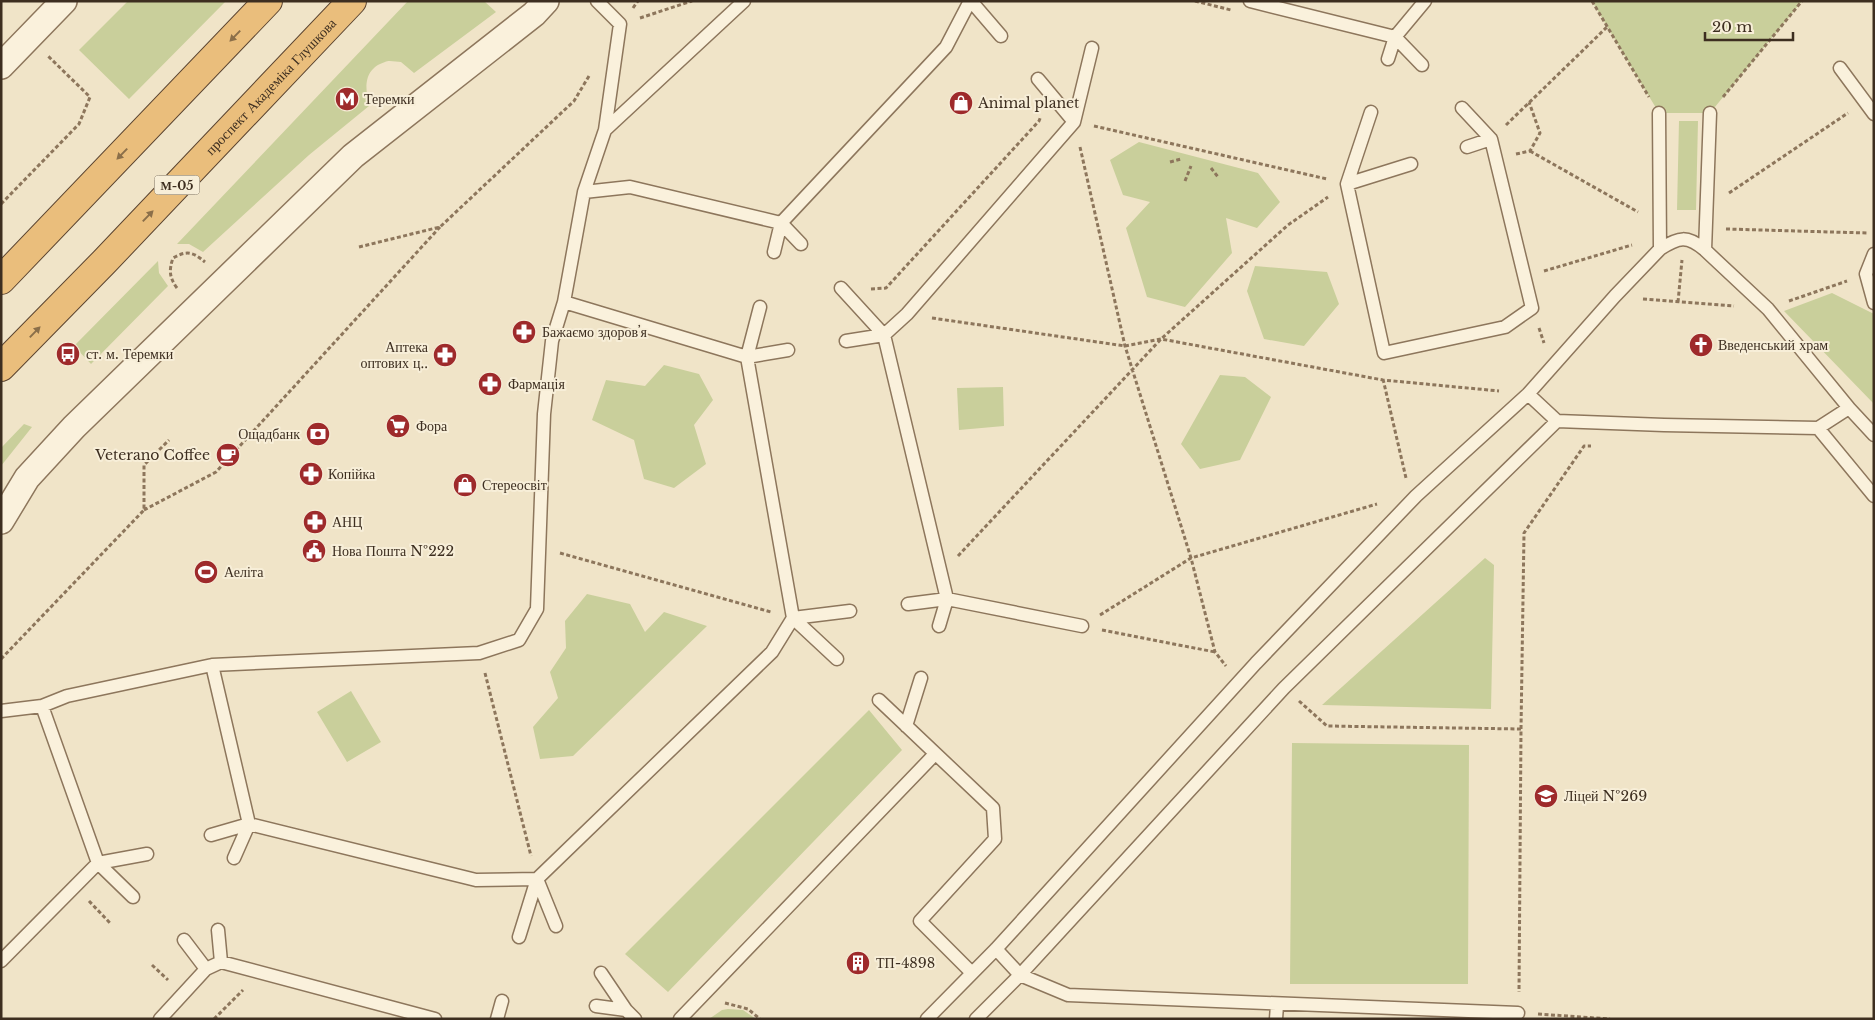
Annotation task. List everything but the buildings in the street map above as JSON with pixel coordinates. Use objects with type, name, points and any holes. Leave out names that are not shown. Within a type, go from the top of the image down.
[{"type":"highway","points":[[1,280],[268,1]]},
{"type":"highway","name":"проспект Академіка Глушкова","points":[[1,367],[104,262],[352,1]]},
{"type":"street","points":[[1,66],[64,1]]},
{"type":"street","points":[[1,521],[27,478],[74,427],[353,156],[534,14],[546,1]]},
{"type":"lane","points":[[1,711],[42,706],[67,696],[212,665],[480,653],[519,640],[537,609],[544,414],[552,341],[564,302],[584,192],[605,130],[620,24],[597,1]]},
{"type":"lane","points":[[605,130],[744,1]]},
{"type":"lane","points":[[774,252],[782,223],[946,47],[970,1],[1000,36]]},
{"type":"lane","points":[[1250,1],[1396,37],[1422,65]]},
{"type":"lane","points":[[1388,59],[1396,37],[1425,1]]},
{"type":"lane","points":[[846,341],[884,335],[907,314],[1074,122],[1092,48]]},
{"type":"lane","points":[[1840,68],[1874,114]]},
{"type":"lane","points":[[1038,79],[1074,122]]},
{"type":"lane","points":[[1370,112],[1347,184],[1384,353],[1505,328],[1532,308],[1491,139],[1462,108]]},
{"type":"lane","points":[[927,1019],[996,949],[1256,663],[1413,496],[1528,394],[1615,296],[1660,237],[1659,113]]},
{"type":"lane","points":[[1705,250],[1710,113]]},
{"type":"lane","points":[[1467,146],[1491,139]]},
{"type":"lane","points":[[1347,184],[1411,164]]},
{"type":"lane","points":[[584,192],[630,187],[782,223],[800,244]]},
{"type":"lane","points":[[1660,237],[1674,241],[1684,239],[1696,243],[1705,250],[1768,309],[1849,408],[1874,435]]},
{"type":"lane","points":[[1874,254],[1866,274],[1874,303]]},
{"type":"lane","points":[[841,288],[884,335],[948,599],[939,626]]},
{"type":"lane","points":[[564,302],[748,357],[788,350]]},
{"type":"lane","points":[[760,306],[748,357],[793,618],[837,659]]},
{"type":"lane","points":[[1528,394],[1557,421],[1818,428],[1849,408]]},
{"type":"lane","points":[[976,1019],[1020,975],[1284,688],[1557,421]]},
{"type":"lane","points":[[1818,428],[1874,496]]},
{"type":"lane","points":[[908,604],[948,599],[1082,626]]},
{"type":"lane","points":[[793,618],[850,611]]},
{"type":"lane","points":[[519,937],[537,879],[772,652],[793,618]]},
{"type":"lane","points":[[212,665],[249,824],[234,858]]},
{"type":"lane","points":[[906,726],[921,678]]},
{"type":"lane","points":[[879,700],[993,808],[995,839],[920,921],[972,973]]},
{"type":"lane","points":[[42,706],[98,863],[133,897]]},
{"type":"lane","points":[[680,1019],[935,754]]},
{"type":"lane","points":[[210,835],[249,824],[476,880],[537,879]]},
{"type":"lane","points":[[1,961],[98,863],[147,854]]},
{"type":"lane","points":[[537,879],[556,926]]},
{"type":"lane","points":[[218,930],[221,962]]},
{"type":"lane","points":[[184,940],[206,969]]},
{"type":"lane","points":[[996,949],[1020,975],[1068,995],[1518,1013]]},
{"type":"lane","points":[[160,1019],[206,969],[221,962],[435,1019]]},
{"type":"lane","points":[[602,973],[630,1015]]},
{"type":"lane","points":[[497,1019],[502,1001]]},
{"type":"lane","points":[[1276,1019],[1277,1004]]},
{"type":"lane","points":[[596,1006],[630,1015]]},
{"type":"path","points":[[620,24],[638,1]]},
{"type":"path","points":[[620,24],[692,1]]},
{"type":"path","points":[[1592,1],[1659,113]]},
{"type":"path","points":[[1710,113],[1802,1]]},
{"type":"path","points":[[1491,139],[1607,26]]},
{"type":"path","points":[[1,204],[79,124],[90,97],[28,38]]},
{"type":"path","points":[[1,659],[144,510],[216,472],[440,226],[574,101],[590,76]]},
{"type":"path","points":[[1529,102],[1540,133],[1530,151]]},
{"type":"path","points":[[1707,208],[1865,102]]},
{"type":"path","points":[[866,284],[872,289],[886,288],[1039,121],[1042,114]]},
{"type":"path","points":[[1082,626],[1214,652],[1191,558],[1125,346],[1074,122],[1347,184]]},
{"type":"path","points":[[1495,158],[1530,151],[1660,237]]},
{"type":"path","points":[[1170,162],[1181,159]]},
{"type":"path","points":[[1185,181],[1190,166]]},
{"type":"path","points":[[1211,168],[1218,177]]},
{"type":"path","points":[[941,573],[1161,339],[1288,224],[1347,184]]},
{"type":"path","points":[[359,246],[440,226]]},
{"type":"path","points":[[1706,229],[1874,233]]},
{"type":"path","points":[[1525,276],[1660,237]]},
{"type":"path","points":[[1678,302],[1684,239]]},
{"type":"path","points":[[179,291],[171,280],[169,269],[173,258],[184,252],[196,255],[208,264]]},
{"type":"path","points":[[1615,296],[1768,309],[1866,274]]},
{"type":"path","points":[[1532,308],[1552,368]]},
{"type":"path","points":[[907,314],[1125,346],[1161,339],[1383,380],[1528,394]]},
{"type":"path","points":[[1082,626],[1191,558],[1413,496],[1383,380],[1384,353]]},
{"type":"path","points":[[144,510],[144,464],[169,440]]},
{"type":"path","points":[[1594,446],[1584,446],[1524,533],[1518,1013],[1610,1019]]},
{"type":"path","points":[[539,548],[793,618]]},
{"type":"path","points":[[480,653],[537,879]]},
{"type":"path","points":[[1284,688],[1326,726],[1521,729]]},
{"type":"path","points":[[75,886],[110,923]]},
{"type":"path","points":[[214,1019],[261,972]]},
{"type":"path","points":[[694,1004],[720,1002],[741,1006],[760,1019]]},
{"type":"green space","points":[[128,1],[226,1],[129,99],[79,50]]},
{"type":"green space","points":[[408,1],[484,1],[496,12],[414,73],[401,62],[388,61],[378,65],[369,74],[367,80],[369,106],[309,155],[203,252],[189,244],[177,244]]},
{"type":"green space","points":[[1592,1],[1802,1],[1710,113],[1659,113]]},
{"type":"green space","points":[[1679,121],[1698,121],[1696,210],[1677,210]]},
{"type":"green space","points":[[1139,142],[1258,173],[1280,202],[1257,228],[1226,218],[1232,253],[1185,307],[1147,297],[1126,228],[1150,202],[1123,195],[1110,160]]},
{"type":"green space","points":[[158,261],[159,273],[168,286],[91,364],[74,346]]},
{"type":"green space","points":[[1255,266],[1327,272],[1339,304],[1304,346],[1264,339],[1247,291]]},
{"type":"green space","points":[[1832,293],[1874,314],[1874,404],[1784,311]]},
{"type":"green space","points":[[664,365],[699,374],[713,400],[694,425],[706,464],[674,488],[644,479],[634,440],[592,420],[606,380],[645,386]]},
{"type":"green space","points":[[1220,375],[1245,377],[1271,397],[1240,460],[1200,469],[1181,444]]},
{"type":"green space","points":[[1003,387],[1004,426],[959,430],[957,388]]},
{"type":"green space","points":[[24,424],[32,427],[1,466],[1,448]]},
{"type":"green space","points":[[1485,558],[1494,565],[1491,709],[1322,705]]},
{"type":"green space","points":[[587,594],[630,604],[645,632],[664,612],[707,626],[573,756],[540,759],[533,727],[558,698],[550,672],[566,648],[565,621]]},
{"type":"green space","points":[[351,691],[381,742],[347,762],[317,712]]},
{"type":"green space","points":[[869,710],[902,750],[668,992],[625,954]]},
{"type":"green space","points":[[1292,743],[1469,745],[1468,984],[1290,984]]},
{"type":"green space","points":[[722,1010],[743,1010],[756,1019],[709,1019]]},
{"type":"place","name":"Теремки","points":[[347,99]]},
{"type":"place","name":"Animal planet","points":[[961,103]]},
{"type":"place","name":"Бажаємо здоровʼя","points":[[524,332]]},
{"type":"place","name":"Введенський храм","points":[[1701,345]]},
{"type":"place","name":"ст. м. Теремки","points":[[68,354]]},
{"type":"place","name":"Аптека оптових ц‥","points":[[445,355]]},
{"type":"place","name":"Фармація","points":[[490,384]]},
{"type":"place","name":"Фора","points":[[398,426]]},
{"type":"place","name":"Ощадбанк","points":[[318,434]]},
{"type":"place","name":"Veterano Coffee","points":[[228,455]]},
{"type":"place","name":"Копійка","points":[[311,474]]},
{"type":"place","name":"Стереосвіт","points":[[465,485]]},
{"type":"place","name":"АНЦ","points":[[315,522]]},
{"type":"place","name":"Нова Пошта №222","points":[[314,551]]},
{"type":"place","name":"Аеліта","points":[[206,572]]},
{"type":"place","name":"Ліцей №269","points":[[1546,796]]},
{"type":"place","name":"ТП-4898","points":[[858,963]]}]
